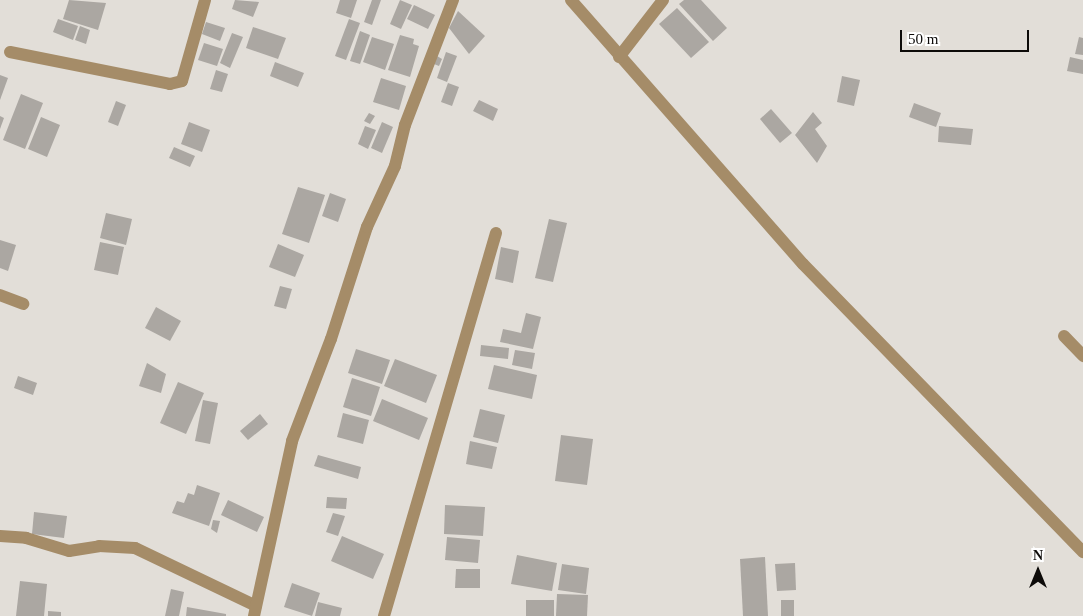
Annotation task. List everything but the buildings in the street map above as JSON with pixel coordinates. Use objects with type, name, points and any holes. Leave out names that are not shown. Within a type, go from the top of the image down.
[{"type":"street","points":[[10,52],[144,80],[176,83],[182,81],[205,0]]},
{"type":"street","points":[[571,0],[803,264],[1082,547]]},
{"type":"street","points":[[620,57],[663,0]]},
{"type":"street","points":[[0,536],[26,538],[69,551],[99,546],[135,548],[255,611],[292,441],[331,339],[367,227],[395,166],[405,125],[449,1]]},
{"type":"street","points":[[384,616],[496,233]]},
{"type":"street","points":[[0,295],[23,304]]},
{"type":"street","points":[[1064,336],[1083,356]]}]
